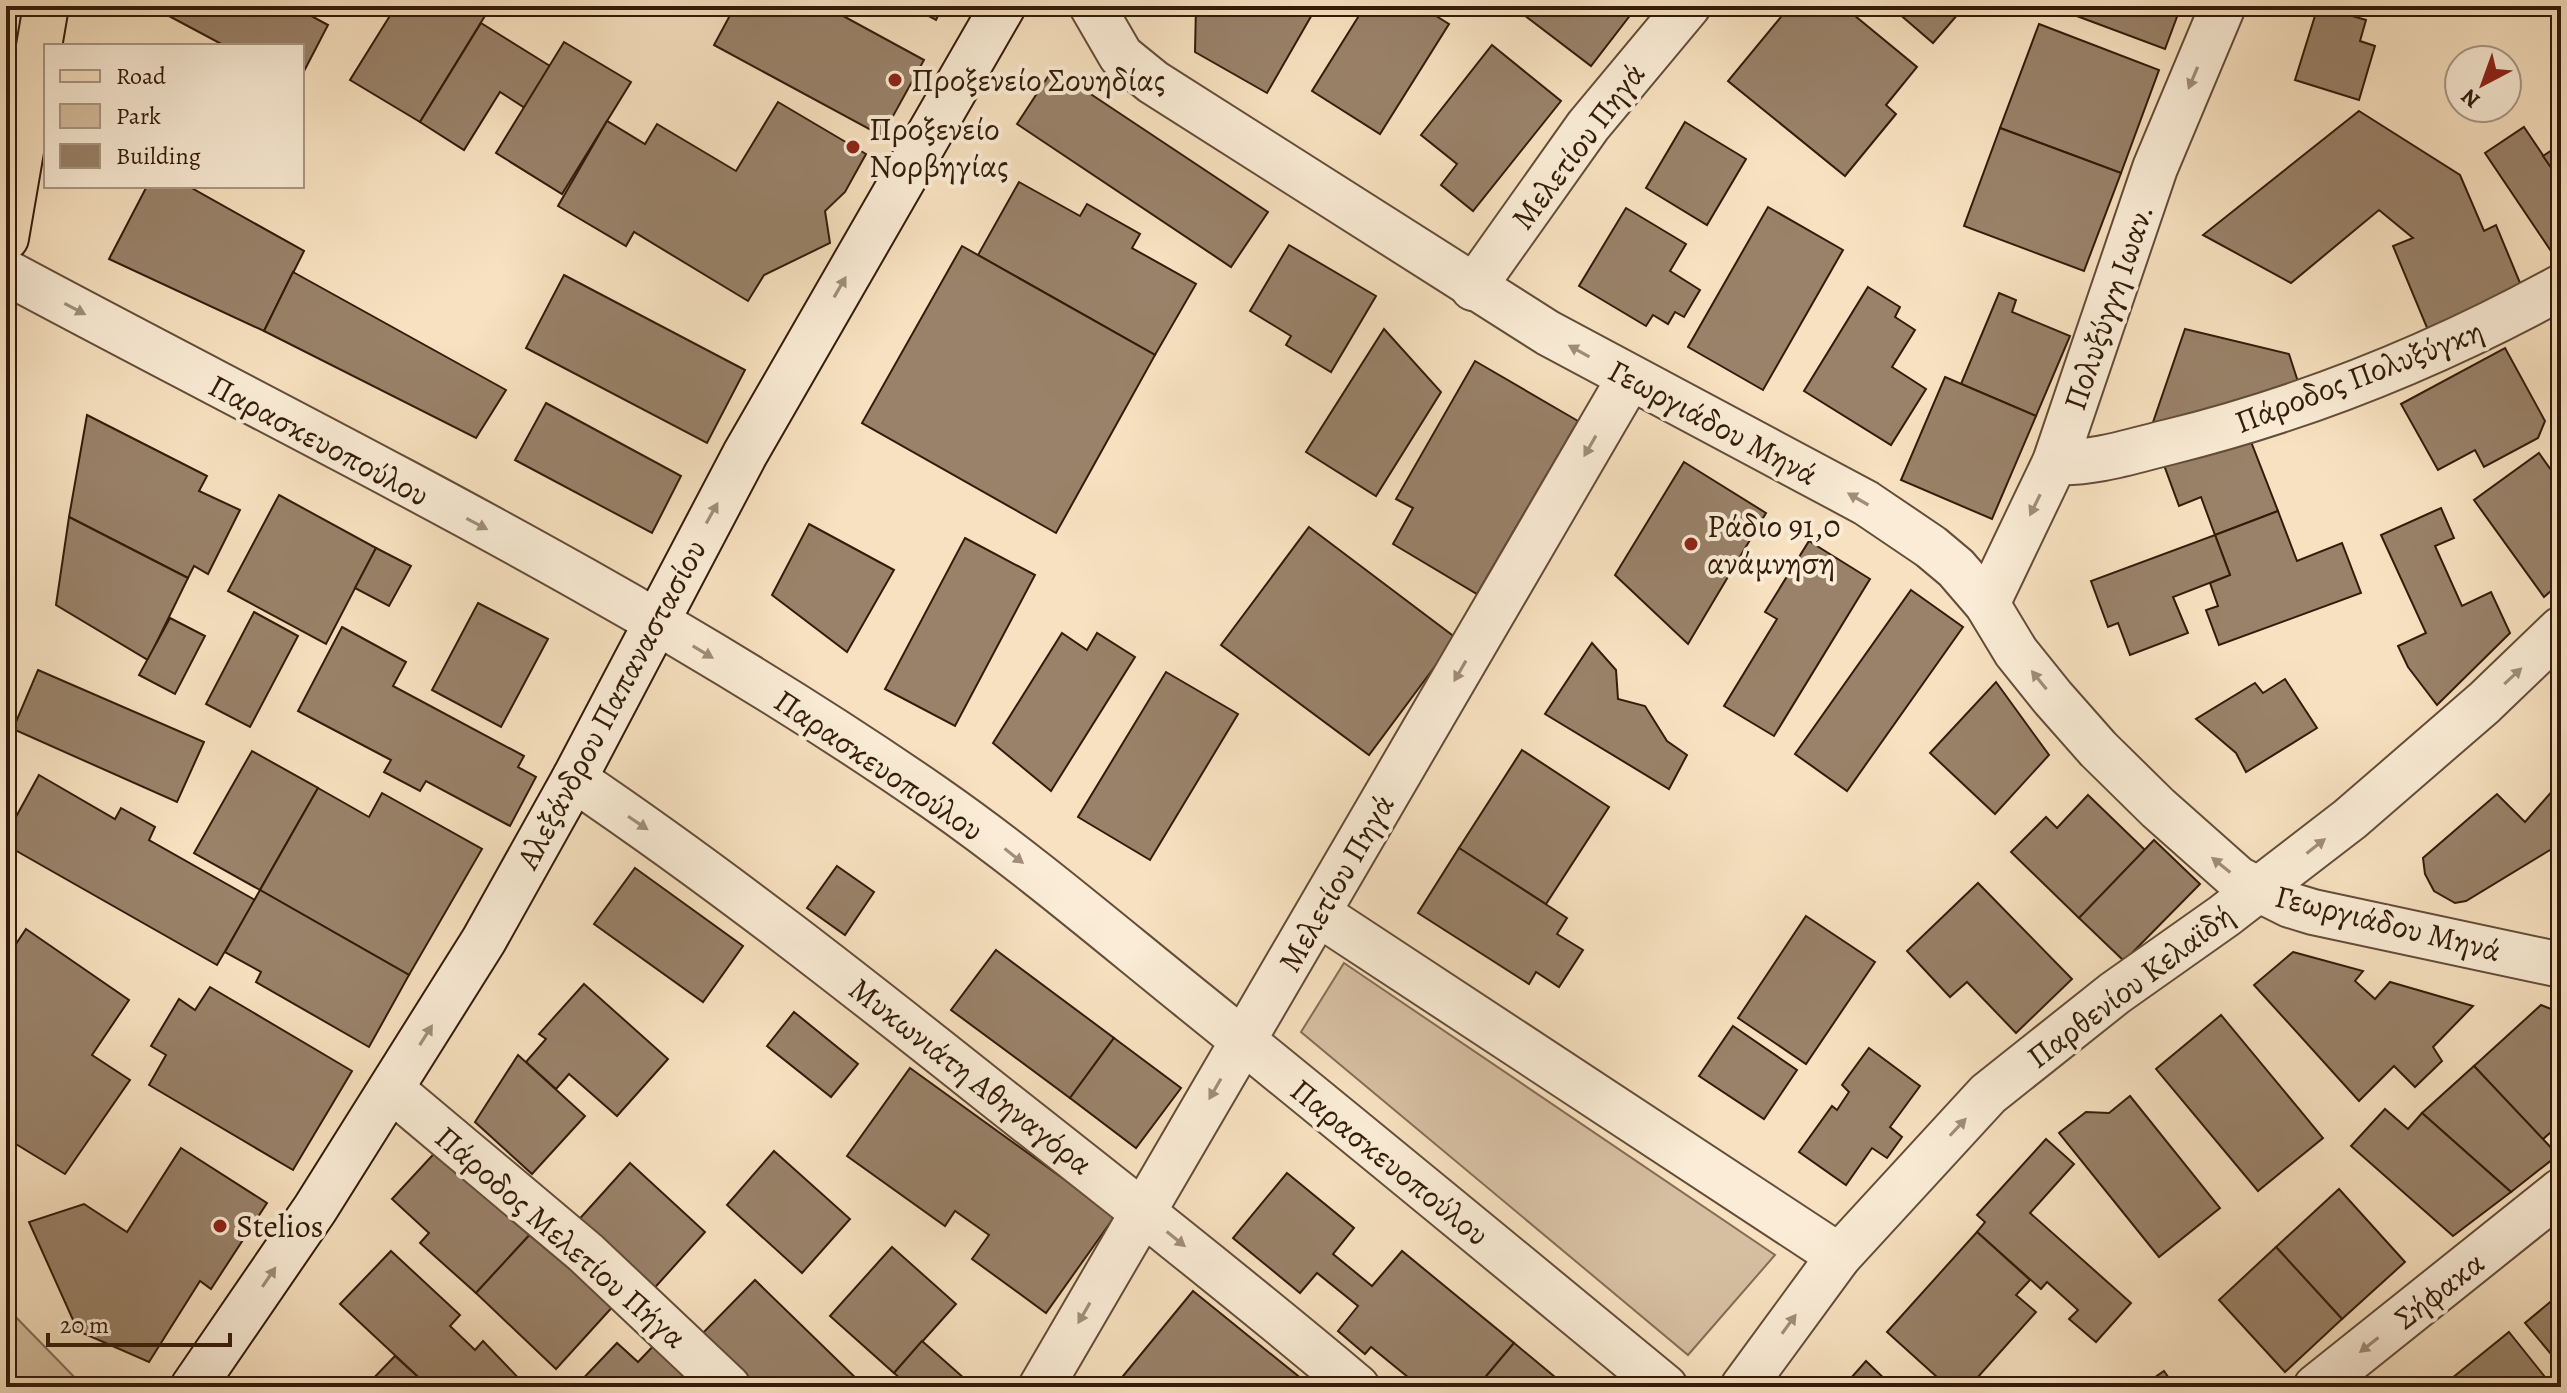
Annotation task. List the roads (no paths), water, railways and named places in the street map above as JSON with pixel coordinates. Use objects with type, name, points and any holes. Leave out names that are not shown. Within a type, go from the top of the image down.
[{"type":"main road","points":[[6,238],[46,6]]},
{"type":"street","name":"Αλεξάνδρου Παπαναστασίου","points":[[193,1387],[391,1089],[484,940],[574,779],[752,440],[1003,6]]},
{"type":"street","name":"Γεωργιάδου Μηνά","points":[[1092,6],[1121,56],[1153,82],[1473,288],[1629,379],[1866,503],[1931,547],[1956,568],[1987,604],[2016,652],[2098,749],[2210,855],[2258,891],[2313,912],[2561,965]]},
{"type":"street","name":"Μελετίου Πηγά","points":[[1473,288],[1588,126],[1688,6]]},
{"type":"street","name":"Πολυξύγγη Ιωαν.","points":[[1987,604],[2055,462],[2155,168],[2223,6]]},
{"type":"street","name":"Παρασκευοπούλου","points":[[6,272],[598,588],[935,798],[1013,855],[1243,1040],[1665,1387]]},
{"type":"street","name":"Πάροδος Πολυξύγκη","points":[[2055,462],[2076,463],[2124,453],[2303,405],[2476,334],[2561,287]]},
{"type":"street","name":"Μελετίου Πηγά","points":[[1041,1387],[1629,379]]},
{"type":"street","name":"Παρθενίου Κελαϊδή","points":[[1743,1387],[1839,1256],[1988,1094],[2115,993],[2258,891],[2393,784],[2561,629]]},
{"type":"street","name":"Μυκωνιάτη Αθηναγόρα","points":[[574,779],[748,904],[1143,1212],[1357,1387]]},
{"type":"street","points":[[1319,914],[1839,1256]]},
{"type":"street","name":"Πάροδος Μελετίου Πήγα","points":[[391,1089],[585,1252],[728,1387]]},
{"type":"street","name":"Σήφακα","points":[[2316,1387],[2561,1191]]},
{"type":"place","name":"Προξενείο Σουηδίας","points":[[895,80]]},
{"type":"place","name":"Προξενείο Νορβηγίας","points":[[853,147]]},
{"type":"place","name":"Ράδιο 91,0 ανάμνηση","points":[[1691,544]]},
{"type":"place","name":"Stelios","points":[[220,1226]]}]
